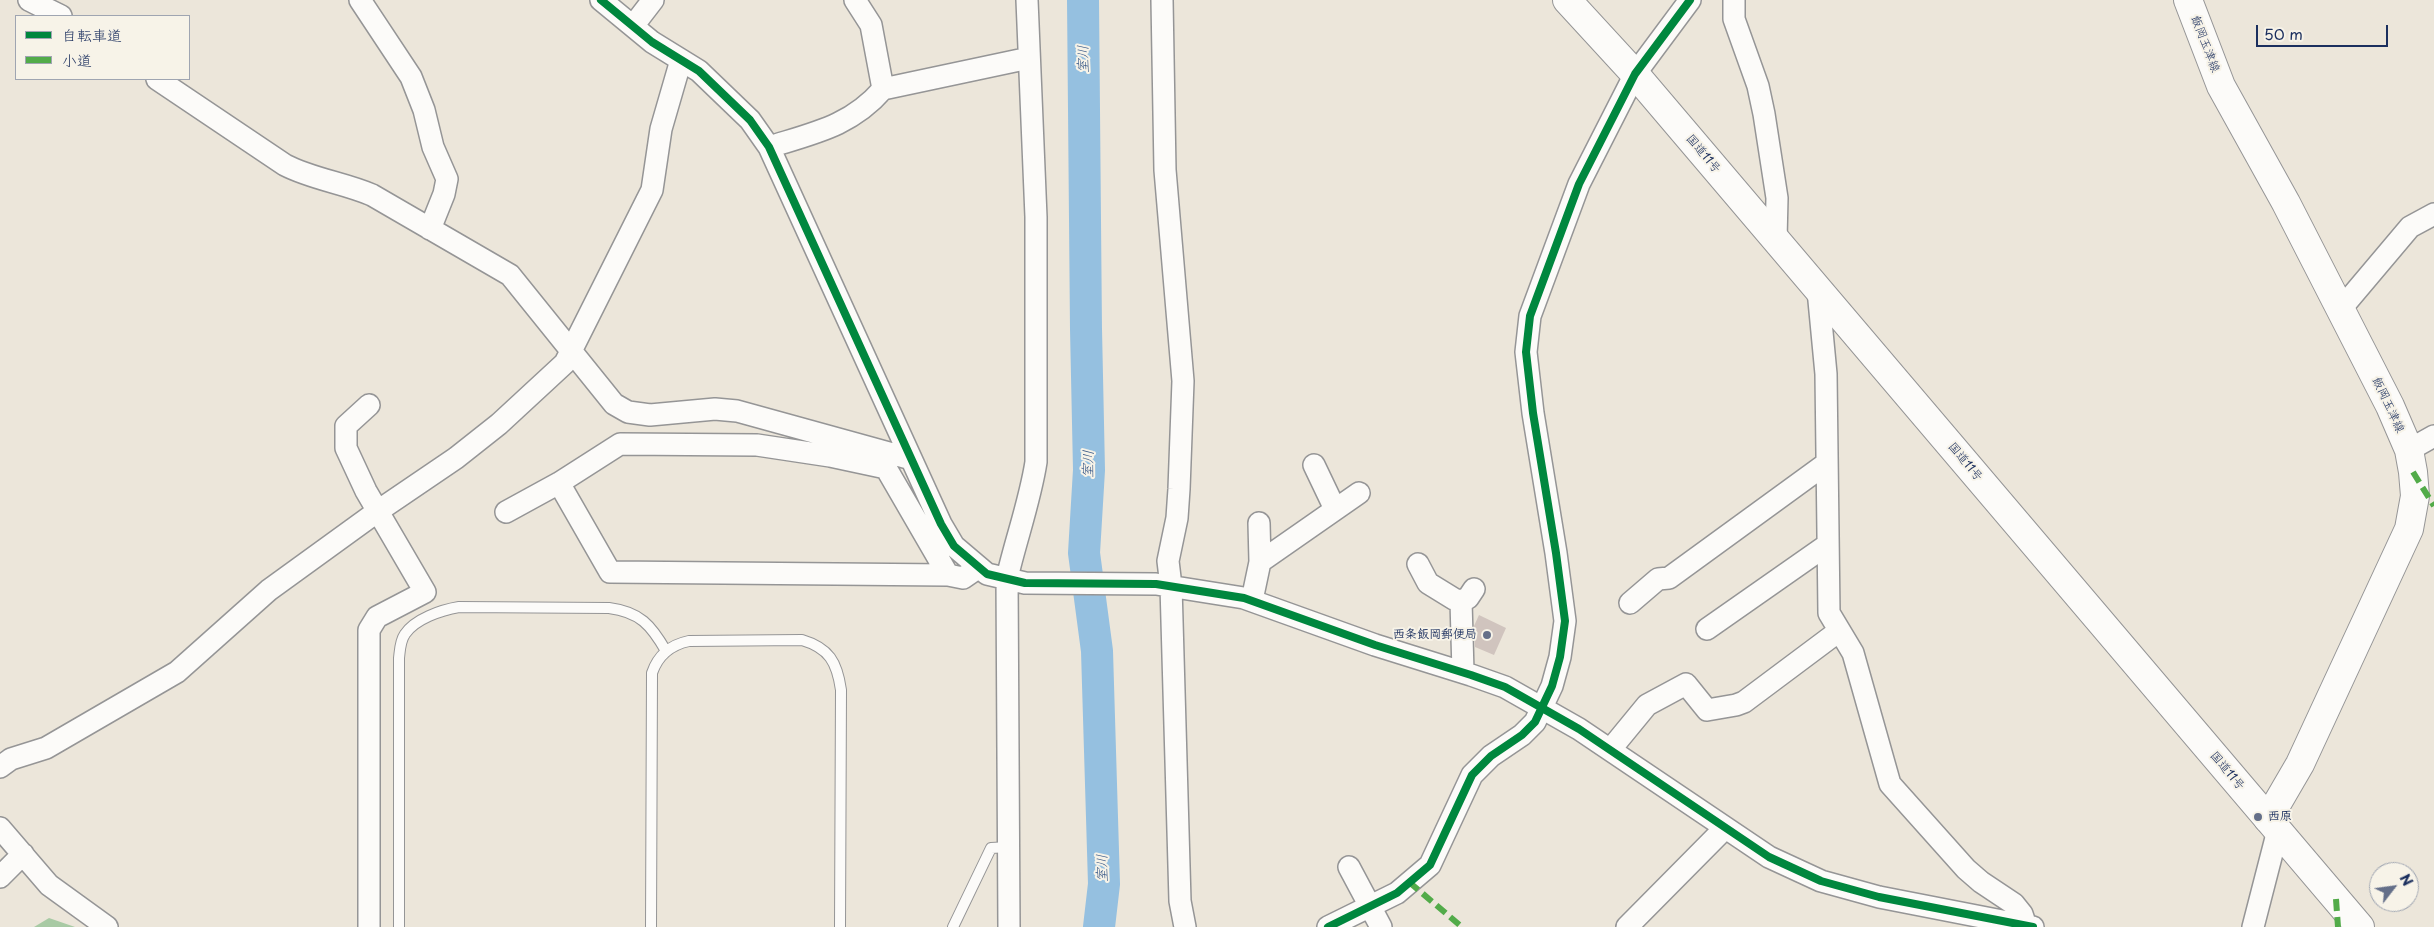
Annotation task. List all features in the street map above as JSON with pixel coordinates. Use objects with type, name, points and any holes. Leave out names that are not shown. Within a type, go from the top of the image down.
[{"type":"main road","name":"国道11号","points":[[1568,0],[1635,74],[2360,927]]},
{"type":"main road","name":"飯岡玉津線","points":[[2188,0],[2221,86],[2286,203],[2390,406],[2409,450],[2413,472],[2414,496],[2409,529],[2273,824]]},
{"type":"street","points":[[29,0],[59,15]]},
{"type":"street","points":[[360,0],[412,77],[424,110],[433,147],[447,179],[444,194],[430,229]]},
{"type":"street","points":[[601,0],[652,42],[699,71],[750,120],[769,147],[912,459],[954,546],[987,574],[1016,581],[1163,585],[1222,593],[1252,600],[1375,646],[1463,672],[1505,688],[1543,708],[1610,750],[1769,857],[1822,881],[1981,922],[2030,926]]},
{"type":"street","points":[[633,26],[653,0]]},
{"type":"street","points":[[856,0],[871,25],[883,90]]},
{"type":"street","points":[[1009,927],[1009,847],[1017,532],[1032,487],[1036,462],[1036,216],[1027,0]]},
{"type":"street","points":[[1162,0],[1165,170],[1183,381],[1178,499],[1163,585],[1180,901],[1185,927]]},
{"type":"street","points":[[1328,927],[1397,893],[1430,865],[1472,775],[1491,756],[1522,735],[1535,722],[1552,686],[1560,657],[1565,621],[1533,414],[1526,352],[1530,316],[1579,184],[1635,74],[1690,0]]},
{"type":"street","points":[[1734,0],[1734,20],[1758,86],[1764,114],[1777,198],[1776,240]]},
{"type":"street","points":[[769,147],[840,124],[869,105],[883,90],[1029,58]]},
{"type":"street","points":[[0,767],[11,760],[46,748],[177,672],[269,590],[378,511],[456,458],[499,424],[565,363],[652,190],[661,130],[681,60]]},
{"type":"street","points":[[158,80],[285,165],[298,172],[348,185],[372,194],[510,275],[614,404],[628,412],[650,415],[715,409],[737,411],[912,459]]},
{"type":"street","points":[[2340,310],[2410,228],[2434,214]]},
{"type":"street","points":[[1818,290],[1826,374],[1829,613],[1853,653],[1890,784],[1966,869],[1981,882],[2014,904],[2030,926]]},
{"type":"street","points":[[368,405],[346,426],[346,448],[378,511],[425,592],[377,617],[369,630],[369,927]]},
{"type":"street","points":[[2409,450],[2434,436]]},
{"type":"street","points":[[506,512],[559,483],[620,444],[757,445],[830,456],[886,468],[948,575]]},
{"type":"street","points":[[1630,602],[1658,579],[1669,578],[1827,462]]},
{"type":"street","points":[[1314,465],[1335,509]]},
{"type":"street","points":[[559,483],[610,572],[948,575],[963,578],[978,567]]},
{"type":"street","points":[[1260,562],[1359,492]]},
{"type":"street","points":[[1252,600],[1260,562],[1259,523]]},
{"type":"street","points":[[1707,629],[1827,545]]},
{"type":"street","points":[[1418,564],[1428,583],[1454,599],[1468,595],[1463,672]]},
{"type":"street","points":[[1610,750],[1647,705],[1686,684],[1707,710],[1736,705],[1744,702],[1839,631]]},
{"type":"street","points":[[2253,927],[2273,824]]},
{"type":"street","points":[[0,828],[49,885],[108,927]]},
{"type":"street","points":[[1635,924],[1725,828]]},
{"type":"street","points":[[0,877],[23,854]]},
{"type":"street","points":[[1349,866],[1381,927]]},
{"type":"lane","points":[[399,927],[399,658],[400,644],[405,634],[415,625],[442,610],[459,607],[609,608],[621,609],[649,624],[666,650]]},
{"type":"lane","points":[[651,927],[652,673],[656,660],[666,650],[678,643],[689,641],[802,640],[816,644],[826,652],[839,676],[841,690],[840,927]]},
{"type":"lane","points":[[953,927],[991,848],[1009,847]]},
{"type":"green space","points":[[49,918],[75,927],[34,927]]},
{"type":"building","points":[[1479,615],[1506,628],[1494,655],[1475,647],[1474,626]]},
{"type":"waterway","name":"室川","points":[[1083,0],[1089,470],[1084,553],[1097,651],[1104,884],[1099,927]]},
{"type":"marked path","points":[[2413,472],[2434,506]]},
{"type":"marked path","points":[[1409,882],[1462,927]]},
{"type":"marked path","points":[[2336,899],[2338,927]]},
{"type":"cycle path","points":[[601,0],[652,42],[699,71],[750,120],[769,147],[941,524],[954,546],[987,574],[1025,583],[1156,584],[1244,598],[1375,645],[1505,687],[1579,729],[1769,857],[1821,881],[1879,897],[2033,927]]},
{"type":"cycle path","points":[[1328,927],[1397,893],[1430,865],[1472,775],[1491,756],[1522,735],[1535,722],[1552,686],[1560,657],[1565,621],[1533,413],[1526,352],[1530,316],[1579,184],[1635,74],[1690,0]]},
{"type":"place","name":"西条飯岡郵便局","points":[[1487,635]]},
{"type":"place","name":"西原","points":[[2258,817]]}]
